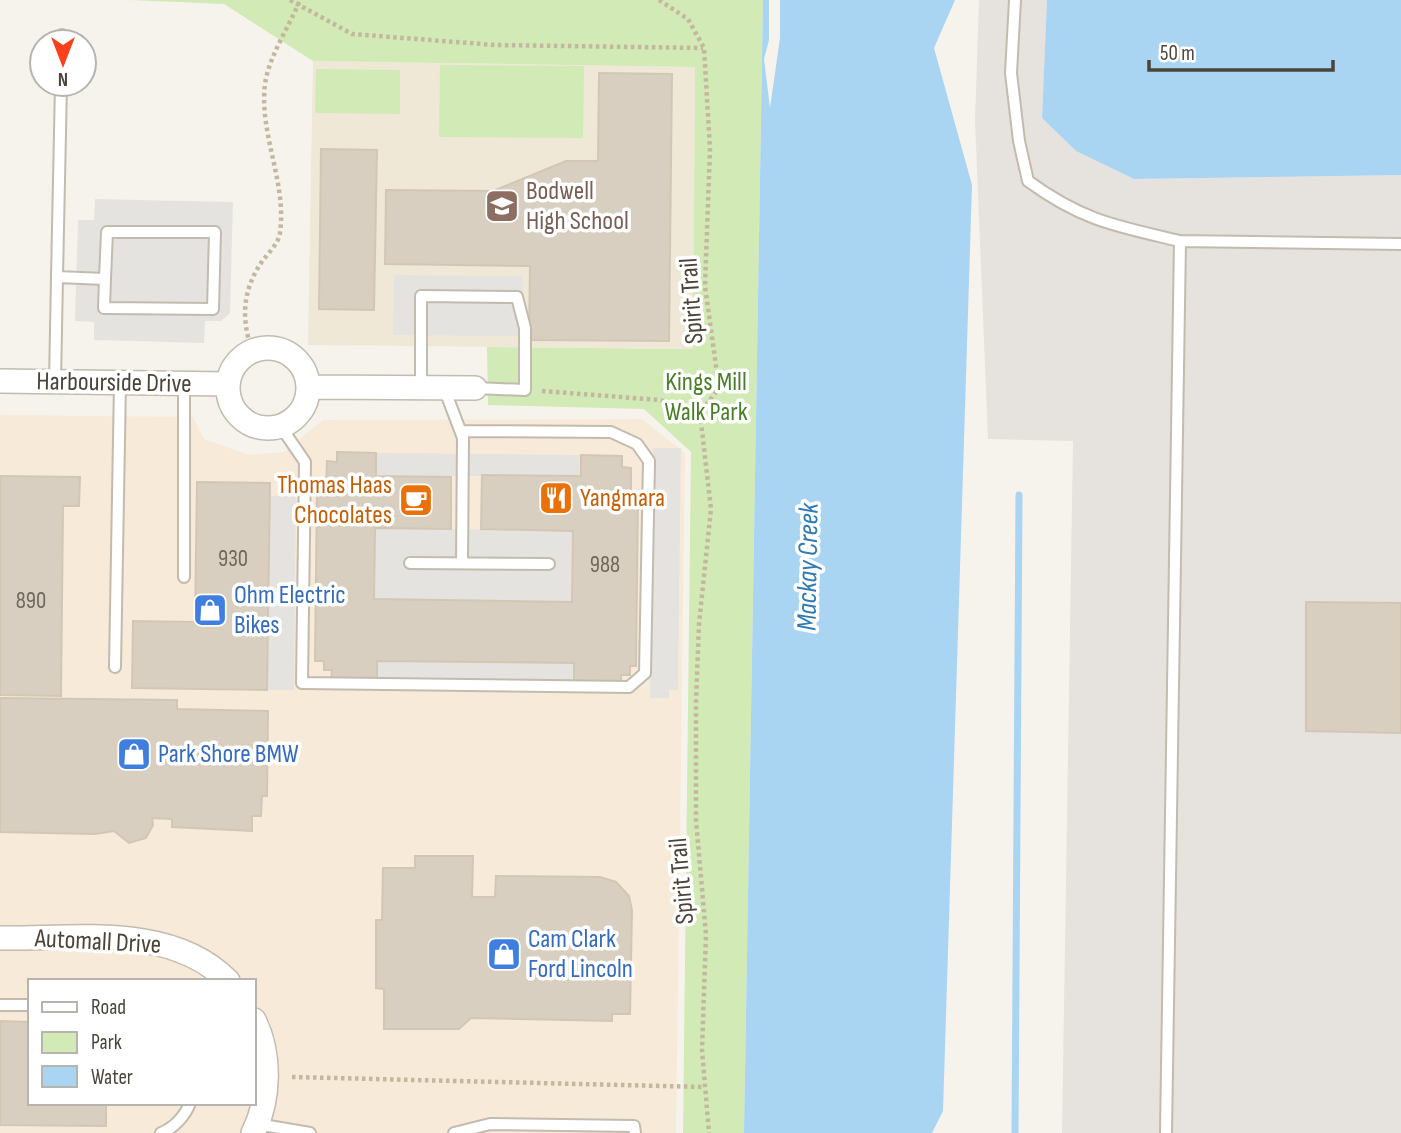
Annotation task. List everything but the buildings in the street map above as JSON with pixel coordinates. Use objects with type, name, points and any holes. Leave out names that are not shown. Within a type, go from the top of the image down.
[{"type":"street","points":[[277,349],[293,356],[304,370],[309,387],[301,411],[281,427],[263,428],[240,417],[230,402],[228,384],[233,368],[252,352],[277,349]]},
{"type":"street","name":"Harbourside Drive","points":[[0,381],[228,384]]},
{"type":"street","points":[[309,387],[475,388]]},
{"type":"street","name":"Automall Drive","points":[[0,937],[146,940],[174,947],[201,959],[226,979]]},
{"type":"street","points":[[255,1128],[266,1077],[264,1051],[256,1026]]},
{"type":"lane","points":[[1015,0],[1011,73],[1019,141],[1028,181],[1059,204],[1099,222],[1180,241],[1401,244]]},
{"type":"lane","points":[[55,382],[61,98]]},
{"type":"lane","points":[[107,232],[215,233],[213,309],[104,308],[105,279],[107,232]]},
{"type":"lane","points":[[1166,1133],[1180,241]]},
{"type":"lane","points":[[57,278],[105,279]]},
{"type":"lane","points":[[421,388],[421,296],[517,297],[525,328],[525,390],[475,388]]},
{"type":"lane","points":[[115,667],[120,383]]},
{"type":"lane","points":[[184,384],[184,577]]},
{"type":"lane","points":[[444,388],[461,431],[463,563]]},
{"type":"lane","points":[[281,427],[305,462],[302,683],[629,687],[645,673],[649,461],[637,444],[611,432],[461,431]]},
{"type":"lane","points":[[410,563],[549,564]]},
{"type":"lane","points":[[0,1005],[28,1005]]},
{"type":"lane","points":[[161,1133],[169,1130],[187,1112],[189,1105]]},
{"type":"lane","points":[[454,1133],[490,1124],[634,1126],[635,1133]]},
{"type":"lane","points":[[255,1128],[310,1133]]},
{"type":"path","points":[[290,0],[299,2],[352,34],[495,45],[704,48],[688,19],[659,0]]},
{"type":"path","points":[[252,352],[244,326],[245,302],[257,268],[280,236],[279,179],[265,117],[265,82],[299,2]]},
{"type":"path","name":"Spirit Trail","points":[[704,48],[710,149],[705,286],[719,388],[700,413],[710,509],[699,624],[696,701],[696,820],[706,935],[703,1087],[709,1133]]},
{"type":"path","points":[[530,390],[660,400],[700,413]]},
{"type":"path","points":[[292,1077],[703,1087]]},
{"type":"shaded area","points":[[979,0],[1047,0],[1042,118],[1076,151],[1134,179],[1401,175],[1401,1133],[1062,1133],[1073,441],[988,439],[975,120]]},
{"type":"shaded area","name":"Bodwell High School","points":[[313,61],[695,67],[693,349],[308,345]]},
{"type":"shaded area","points":[[95,199],[233,202],[230,313],[221,321],[205,321],[204,343],[94,340],[94,322],[75,321],[78,220],[94,220]]},
{"type":"shaded area","points":[[394,275],[523,276],[523,336],[393,335]]},
{"type":"shaded area","points":[[0,415],[193,417],[204,439],[249,455],[284,452],[323,420],[642,419],[685,453],[676,1133],[0,1133]]},
{"type":"shaded area","points":[[653,448],[681,448],[678,690],[669,690],[669,698],[650,698]]},
{"type":"shaded area","points":[[376,453],[581,455],[581,476],[376,476]]},
{"type":"shaded area","points":[[270,496],[296,496],[294,690],[267,690]]},
{"type":"shaded area","points":[[375,528],[573,531],[572,602],[374,599]]},
{"type":"shaded area","points":[[377,661],[574,663],[574,682],[377,681]]},
{"type":"green space","name":"Kings Mill Walk Park","points":[[130,0],[763,0],[744,1133],[683,1133],[691,452],[644,409],[488,405],[487,347],[693,349],[695,67],[313,61],[224,4]]},
{"type":"green space","points":[[440,65],[584,66],[583,138],[439,137]]},
{"type":"green space","points":[[316,69],[400,70],[400,114],[315,113]]},
{"type":"water","name":"Mackay Creek","points":[[763,0],[955,0],[934,48],[972,185],[943,1111],[932,1133],[744,1133]]},
{"type":"water","points":[[1047,0],[1401,0],[1401,175],[1134,179],[1076,151],[1042,118]]},
{"type":"pier","points":[[769,0],[780,0],[780,38],[770,108],[764,59],[769,40]]},
{"type":"waterway","points":[[1015,1133],[1019,495]]},
{"type":"place","name":"Bodwell High School","points":[[502,206]]},
{"type":"place","name":"Yangmara","points":[[556,498]]},
{"type":"place","name":"Thomas Haas Chocolates","points":[[416,500]]},
{"type":"place","name":"Ohm Electric Bikes","points":[[210,610]]},
{"type":"place","name":"Park Shore BMW","points":[[134,754]]},
{"type":"place","name":"Cam Clark Ford Lincoln","points":[[504,954]]}]
